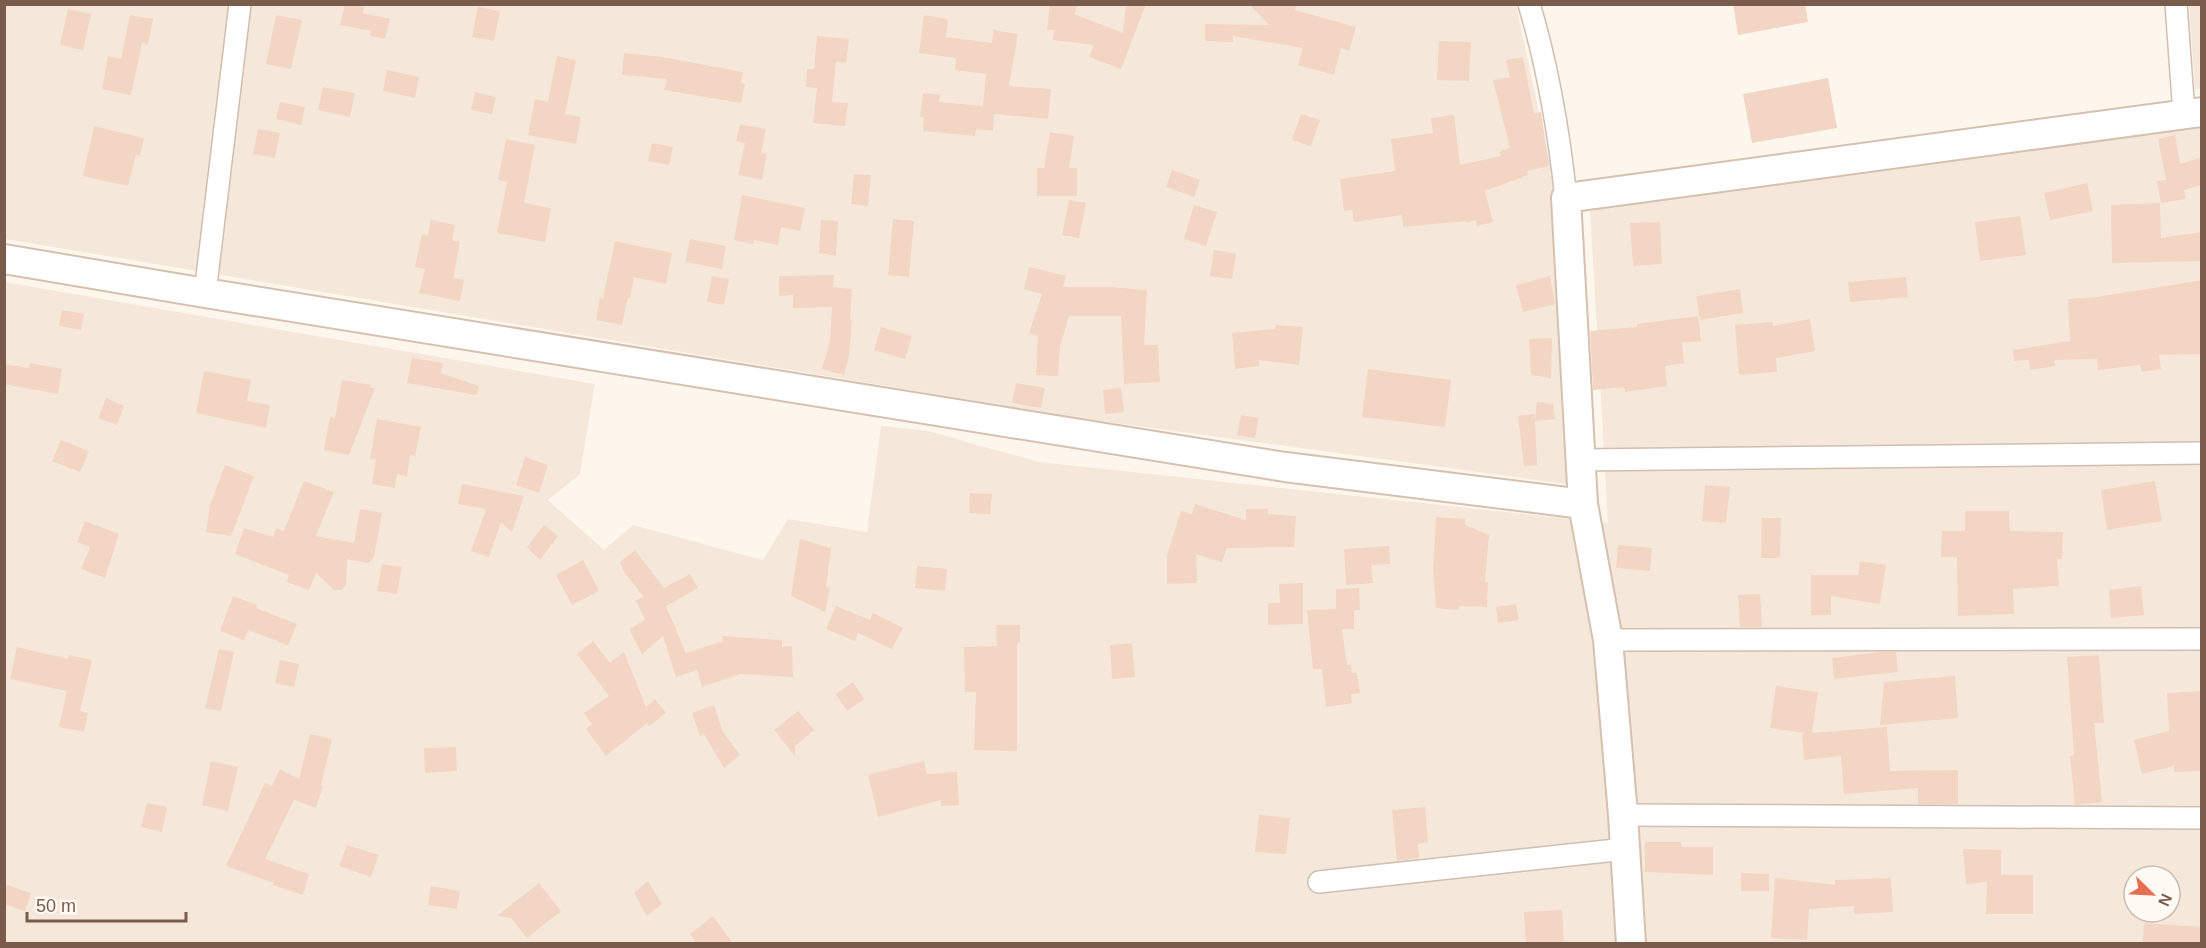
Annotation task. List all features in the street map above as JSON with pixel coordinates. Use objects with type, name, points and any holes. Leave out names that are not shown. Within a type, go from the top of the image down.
[{"type":"street","points":[[205,294],[240,4]]},
{"type":"street","points":[[1529,4],[1538,33],[1560,144],[1566,198],[1583,504],[1608,640],[1623,815],[1630,944]]},
{"type":"street","points":[[1566,198],[2193,113],[2176,4]]},
{"type":"street","points":[[4,259],[205,294],[1285,467],[1583,504]]},
{"type":"street","points":[[1580,460],[2202,453]]},
{"type":"street","points":[[1608,640],[2202,639]]},
{"type":"street","points":[[1623,815],[2202,818]]},
{"type":"street","points":[[1319,882],[1625,849]]},
{"type":"shaded area","points":[[4,5],[1516,5],[1553,178],[1566,484],[1072,417],[5,239]]},
{"type":"shaded area","points":[[2189,5],[2201,5],[2201,89],[2195,89]]},
{"type":"shaded area","points":[[2201,124],[2201,943],[5,943],[4,282],[595,384],[580,474],[548,500],[604,550],[633,525],[763,560],[788,519],[867,532],[881,426],[928,431],[1039,462],[1608,523],[1590,208]]},
{"type":"building","points":[[345,4],[364,7],[363,13],[390,19],[385,39],[370,36],[371,31],[340,25]]},
{"type":"building","points":[[1050,4],[1078,4],[1074,14],[1123,33],[1126,4],[1146,4],[1121,69],[1089,57],[1094,45],[1053,40],[1054,30],[1047,30]]},
{"type":"building","points":[[1249,4],[1297,4],[1295,10],[1356,27],[1349,51],[1341,48],[1334,75],[1298,65],[1303,48],[1233,36],[1233,42],[1205,41],[1205,24],[1269,25]]},
{"type":"building","points":[[1733,4],[1805,4],[1808,22],[1738,35]]},
{"type":"building","points":[[478,7],[500,11],[494,41],[472,37]]},
{"type":"building","points":[[68,9],[91,14],[83,50],[60,45]]},
{"type":"building","points":[[130,15],[153,19],[148,45],[142,43],[131,95],[102,89],[108,56],[121,59]]},
{"type":"building","points":[[276,15],[302,20],[291,69],[266,64]]},
{"type":"building","points":[[924,15],[948,19],[946,37],[992,43],[993,30],[1018,34],[1009,86],[1051,89],[1048,119],[994,114],[993,131],[976,129],[975,136],[923,131],[924,118],[920,117],[923,93],[940,95],[939,102],[983,106],[986,74],[955,70],[956,58],[919,53]]},
{"type":"building","points":[[817,36],[849,39],[846,63],[836,62],[832,102],[848,103],[845,126],[813,123],[817,88],[806,87],[807,69],[814,69]]},
{"type":"building","points":[[1439,41],[1471,42],[1469,81],[1437,80]]},
{"type":"building","points":[[624,53],[662,57],[743,72],[741,83],[745,84],[741,103],[664,90],[667,79],[622,75]]},
{"type":"building","points":[[557,56],[576,60],[565,114],[581,117],[576,144],[528,135],[535,99],[548,102]]},
{"type":"building","points":[[1523,57],[1534,114],[1541,112],[1549,166],[1527,171],[1528,175],[1485,191],[1493,222],[1477,226],[1476,220],[1466,223],[1466,221],[1403,227],[1402,215],[1354,222],[1352,210],[1344,211],[1340,179],[1395,171],[1391,139],[1433,133],[1431,118],[1454,115],[1460,165],[1501,156],[1499,152],[1510,148],[1493,80],[1510,77],[1506,60]]},
{"type":"building","points":[[387,70],[419,77],[415,98],[383,91]]},
{"type":"building","points":[[1828,78],[1837,128],[1752,143],[1743,94]]},
{"type":"building","points":[[323,87],[355,93],[350,117],[318,110]]},
{"type":"building","points":[[475,92],[496,97],[492,114],[471,110]]},
{"type":"building","points":[[280,102],[305,107],[301,125],[276,119]]},
{"type":"building","points":[[1301,114],[1320,120],[1311,146],[1292,140]]},
{"type":"building","points":[[740,124],[766,129],[761,153],[767,154],[762,180],[738,175],[745,143],[736,141]]},
{"type":"building","points":[[94,126],[144,138],[140,156],[136,155],[128,186],[83,176]]},
{"type":"building","points":[[258,129],[280,133],[275,158],[253,154]]},
{"type":"building","points":[[1050,132],[1074,136],[1069,168],[1077,168],[1077,196],[1037,196],[1037,168],[1044,168]]},
{"type":"building","points":[[2175,135],[2180,164],[2202,157],[2202,185],[2184,190],[2186,199],[2161,203],[2157,181],[2166,180],[2158,139]]},
{"type":"building","points":[[506,139],[535,145],[524,203],[551,208],[545,242],[497,233],[507,182],[498,180]]},
{"type":"building","points":[[652,143],[673,147],[669,165],[648,161]]},
{"type":"building","points":[[1172,170],[1200,180],[1194,197],[1166,187]]},
{"type":"building","points":[[854,174],[871,175],[868,206],[851,204]]},
{"type":"building","points":[[2087,183],[2093,211],[2050,220],[2044,193]]},
{"type":"building","points":[[742,195],[805,208],[800,231],[781,227],[778,245],[754,240],[753,244],[734,240]]},
{"type":"building","points":[[1069,200],[1086,203],[1079,238],[1062,235]]},
{"type":"building","points":[[2160,203],[2161,238],[2202,232],[2202,261],[2112,263],[2111,205]]},
{"type":"building","points":[[1194,205],[1217,212],[1206,246],[1184,239]]},
{"type":"building","points":[[2020,216],[2026,255],[1980,261],[1975,222]]},
{"type":"building","points":[[893,219],[914,221],[909,277],[888,275]]},
{"type":"building","points":[[431,220],[455,225],[452,240],[460,242],[453,278],[464,280],[460,301],[419,293],[425,269],[415,267],[422,234],[428,235]]},
{"type":"building","points":[[821,220],[838,221],[836,256],[819,253]]},
{"type":"building","points":[[1660,222],[1662,264],[1633,266],[1630,223]]},
{"type":"building","points":[[690,239],[726,246],[722,269],[685,262]]},
{"type":"building","points":[[615,241],[672,253],[666,284],[634,277],[622,325],[596,320]]},
{"type":"building","points":[[1214,250],[1236,254],[1232,279],[1210,276]]},
{"type":"building","points":[[1029,267],[1066,276],[1063,287],[1147,290],[1144,345],[1158,345],[1160,382],[1124,384],[1121,316],[1069,316],[1060,347],[1058,376],[1036,375],[1038,336],[1029,333],[1042,294],[1024,289]]},
{"type":"building","points":[[834,275],[833,287],[852,289],[849,356],[844,375],[822,369],[830,341],[832,307],[793,308],[793,295],[779,296],[779,276]]},
{"type":"building","points":[[712,276],[729,279],[724,305],[707,302]]},
{"type":"building","points":[[1550,276],[1555,304],[1523,312],[1516,285]]},
{"type":"building","points":[[1906,277],[1908,297],[1850,302],[1848,282]]},
{"type":"building","points":[[2202,280],[2202,354],[2159,355],[2161,369],[2142,372],[2140,365],[2098,370],[2097,359],[2054,360],[2055,366],[2030,370],[2029,360],[2014,361],[2013,350],[2070,341],[2068,299],[2097,297]]},
{"type":"building","points":[[1740,289],[1743,313],[1700,320],[1696,296]]},
{"type":"building","points":[[62,310],[84,314],[81,330],[59,326]]},
{"type":"building","points":[[1698,316],[1701,341],[1682,343],[1684,363],[1665,366],[1667,386],[1625,392],[1624,387],[1593,390],[1590,331],[1637,327],[1637,324]]},
{"type":"building","points":[[1810,319],[1815,351],[1776,358],[1777,372],[1739,375],[1735,325],[1773,322],[1773,326]]},
{"type":"building","points":[[1276,325],[1303,327],[1299,365],[1259,360],[1259,366],[1235,369],[1232,333],[1275,329]]},
{"type":"building","points":[[881,327],[912,336],[905,359],[874,350]]},
{"type":"building","points":[[1552,338],[1551,378],[1531,375],[1529,339]]},
{"type":"building","points":[[412,358],[443,363],[441,373],[479,386],[477,395],[407,383]]},
{"type":"building","points":[[30,363],[62,369],[58,394],[4,384],[4,364],[29,368]]},
{"type":"building","points":[[1368,369],[1451,380],[1445,427],[1362,417]]},
{"type":"building","points":[[204,371],[251,380],[247,401],[270,405],[266,428],[196,413]]},
{"type":"building","points":[[342,380],[371,385],[370,387],[375,388],[349,455],[324,450],[330,417],[335,418]]},
{"type":"building","points":[[1016,383],[1045,388],[1041,408],[1012,403]]},
{"type":"building","points":[[1121,388],[1124,412],[1105,414],[1103,390]]},
{"type":"building","points":[[106,398],[124,406],[117,425],[98,418]]},
{"type":"building","points":[[1537,402],[1553,404],[1555,419],[1535,421]]},
{"type":"building","points":[[1535,414],[1537,465],[1524,466],[1518,416]]},
{"type":"building","points":[[1241,415],[1259,418],[1255,438],[1237,435]]},
{"type":"building","points":[[377,419],[421,427],[415,456],[410,455],[407,476],[397,474],[395,488],[372,484],[376,460],[370,459]]},
{"type":"building","points":[[61,440],[89,451],[80,472],[52,461]]},
{"type":"building","points":[[525,457],[548,465],[539,493],[516,485]]},
{"type":"building","points":[[225,465],[254,476],[231,536],[206,532],[210,505]]},
{"type":"building","points":[[304,481],[334,492],[316,536],[354,543],[360,509],[382,513],[374,557],[368,563],[347,559],[346,585],[341,590],[334,590],[316,573],[309,590],[287,582],[289,575],[235,554],[244,528],[273,537],[276,528],[284,531]]},
{"type":"building","points":[[2155,481],[2162,521],[2107,530],[2101,490]]},
{"type":"building","points":[[462,484],[524,496],[512,532],[501,522],[489,557],[471,551],[486,509],[458,504]]},
{"type":"building","points":[[1705,485],[1730,487],[1726,523],[1702,521]]},
{"type":"building","points":[[970,493],[992,494],[990,514],[969,513]]},
{"type":"building","points":[[1195,504],[1246,520],[1246,509],[1268,509],[1268,514],[1296,516],[1294,547],[1227,548],[1222,562],[1196,554],[1197,583],[1167,584],[1167,555],[1181,511],[1192,514]]},
{"type":"building","points":[[1965,511],[2009,511],[2010,531],[2063,532],[2062,559],[2057,559],[2059,586],[2013,589],[2014,614],[1958,616],[1957,557],[1941,557],[1942,531],[1965,531]]},
{"type":"building","points":[[1436,517],[1465,519],[1465,525],[1489,535],[1485,582],[1488,582],[1487,607],[1459,606],[1459,610],[1436,608],[1433,569]]},
{"type":"building","points":[[1762,518],[1781,518],[1780,558],[1761,558]]},
{"type":"building","points":[[85,521],[119,534],[105,578],[81,569],[90,547],[77,542]]},
{"type":"building","points":[[544,525],[558,536],[540,560],[527,547]]},
{"type":"building","points":[[800,539],[831,548],[826,587],[830,587],[825,612],[791,596]]},
{"type":"building","points":[[1618,545],[1652,548],[1650,571],[1616,568]]},
{"type":"building","points":[[1389,546],[1390,564],[1371,565],[1373,583],[1346,585],[1344,549]]},
{"type":"building","points":[[635,550],[664,588],[690,574],[698,588],[666,606],[686,653],[723,641],[722,636],[782,640],[782,647],[792,646],[793,677],[740,674],[702,687],[697,670],[676,677],[663,636],[642,654],[629,629],[645,620],[636,600],[644,597],[624,572],[620,562]]},
{"type":"building","points":[[583,560],[599,591],[572,605],[556,575]]},
{"type":"building","points":[[1860,561],[1886,565],[1880,604],[1831,596],[1831,615],[1811,615],[1811,575],[1858,575]]},
{"type":"building","points":[[382,564],[402,567],[397,594],[377,591]]},
{"type":"building","points":[[917,566],[947,569],[945,591],[915,588]]},
{"type":"building","points":[[1303,583],[1303,624],[1268,625],[1268,603],[1280,603],[1279,584]]},
{"type":"building","points":[[2141,586],[2144,615],[2111,618],[2109,590]]},
{"type":"building","points":[[1359,588],[1360,610],[1354,610],[1354,629],[1342,629],[1347,665],[1351,665],[1352,673],[1357,673],[1360,693],[1351,694],[1352,703],[1326,707],[1322,669],[1313,669],[1307,610],[1336,609],[1336,589]]},
{"type":"building","points":[[1760,594],[1762,627],[1740,627],[1738,595]]},
{"type":"building","points":[[233,596],[297,624],[288,645],[248,630],[244,640],[220,631]]},
{"type":"building","points":[[1516,604],[1519,620],[1498,623],[1496,607]]},
{"type":"building","points":[[836,606],[870,620],[873,613],[903,628],[892,649],[858,633],[855,641],[826,629]]},
{"type":"building","points":[[996,625],[1020,625],[1020,643],[1017,643],[1017,751],[974,750],[976,692],[965,692],[964,647],[997,646]]},
{"type":"building","points":[[593,641],[610,663],[624,652],[646,707],[655,699],[666,713],[649,726],[647,723],[606,756],[586,729],[592,724],[584,713],[609,696],[577,654]]},
{"type":"building","points":[[1132,643],[1135,677],[1112,679],[1110,645]]},
{"type":"building","points":[[17,647],[68,659],[69,655],[92,660],[80,711],[88,713],[84,732],[59,727],[67,691],[10,679]]},
{"type":"building","points":[[219,649],[234,652],[221,711],[205,708]]},
{"type":"building","points":[[1896,652],[1898,672],[1834,679],[1832,658]]},
{"type":"building","points":[[2099,655],[2104,723],[2094,723],[2102,802],[2075,805],[2070,756],[2074,755],[2067,657]]},
{"type":"building","points":[[280,660],[299,664],[294,687],[275,683]]},
{"type":"building","points":[[1955,676],[1958,718],[1880,725],[1884,682]]},
{"type":"building","points":[[853,682],[864,699],[847,711],[836,694]]},
{"type":"building","points":[[1776,686],[1818,692],[1812,733],[1887,727],[1890,771],[1958,770],[1958,804],[1918,804],[1918,788],[1844,794],[1841,756],[1804,760],[1802,734],[1805,733],[1770,728]]},
{"type":"building","points":[[2202,691],[2202,771],[2174,772],[2174,766],[2142,774],[2134,740],[2169,731],[2167,693]]},
{"type":"building","points":[[714,705],[723,732],[740,755],[724,768],[704,734],[700,736],[692,713]]},
{"type":"building","points":[[798,711],[814,730],[795,746],[795,756],[774,730]]},
{"type":"building","points":[[310,734],[332,739],[321,785],[323,786],[316,808],[294,800],[265,859],[309,874],[303,895],[226,866],[265,783],[272,786],[280,769],[299,779]]},
{"type":"building","points":[[456,747],[457,771],[425,773],[424,748]]},
{"type":"building","points":[[211,761],[238,767],[228,811],[202,805]]},
{"type":"building","points":[[924,761],[927,774],[957,772],[959,805],[941,806],[941,800],[878,817],[868,775]]},
{"type":"building","points":[[147,803],[167,807],[162,832],[141,827]]},
{"type":"building","points":[[1425,807],[1428,842],[1418,844],[1419,858],[1397,861],[1392,810]]},
{"type":"building","points":[[1259,815],[1290,818],[1286,854],[1255,852]]},
{"type":"building","points":[[1645,842],[1681,842],[1681,847],[1713,847],[1713,875],[1645,872]]},
{"type":"building","points":[[347,845],[379,855],[371,877],[339,866]]},
{"type":"building","points":[[1963,849],[2001,850],[2001,875],[2033,875],[2033,914],[1986,914],[1987,882],[1966,884]]},
{"type":"building","points":[[1741,873],[1769,874],[1769,891],[1741,891]]},
{"type":"building","points":[[1775,878],[1835,885],[1835,880],[1891,878],[1893,912],[1854,914],[1854,906],[1809,909],[1807,940],[1771,938]]},
{"type":"building","points":[[648,881],[662,904],[647,916],[634,893]]},
{"type":"building","points":[[539,883],[561,911],[527,938],[511,918],[497,916]]},
{"type":"building","points":[[4,884],[31,893],[25,911],[4,904]]},
{"type":"building","points":[[431,886],[460,891],[457,909],[428,905]]},
{"type":"building","points":[[1562,910],[1564,944],[1526,944],[1524,912]]},
{"type":"building","points":[[713,916],[733,944],[697,944],[690,934]]},
{"type":"building","points":[[2144,924],[2202,927],[2202,944],[2143,944]]}]
